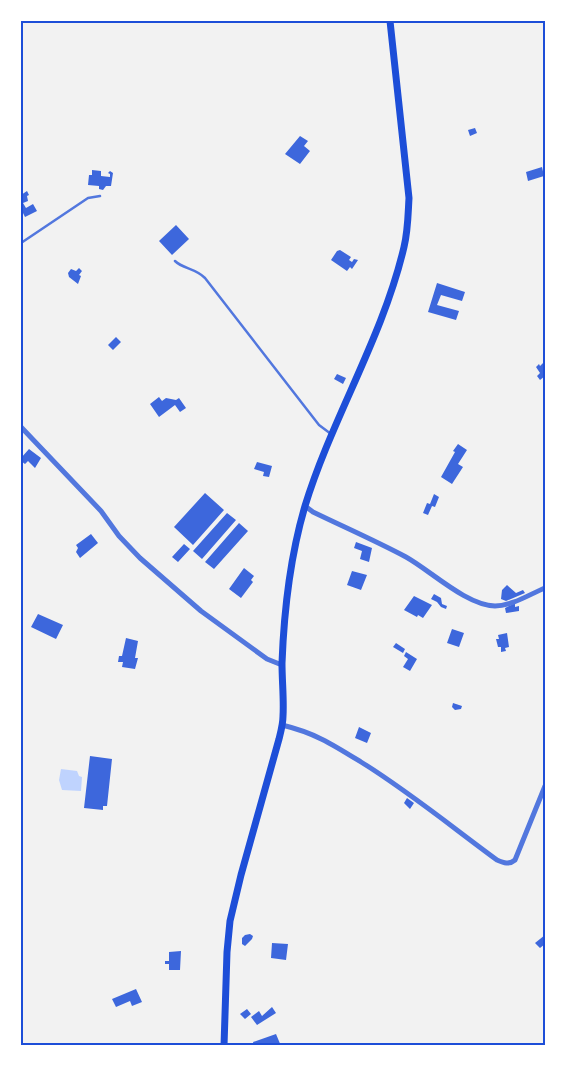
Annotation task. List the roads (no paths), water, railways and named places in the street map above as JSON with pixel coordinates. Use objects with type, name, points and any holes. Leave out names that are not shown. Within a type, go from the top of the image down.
[{"type":"main road","points":[[224,1046],[227,952],[230,922],[282,725],[282,666],[285,609],[291,563],[305,506],[332,434],[385,309],[405,246],[409,198],[390,21]]},
{"type":"street","points":[[21,427],[101,511],[119,536],[140,558],[201,611],[267,659],[282,666]]},
{"type":"street","points":[[305,506],[313,512],[407,558],[460,594],[473,600],[489,605],[506,605],[545,588]]},
{"type":"street","points":[[282,725],[301,729],[318,736],[343,751],[400,788],[497,860],[505,863],[515,860],[545,786]]},
{"type":"lane","points":[[21,243],[88,198],[100,196]]},
{"type":"lane","points":[[175,261],[179,265],[198,272],[205,278],[319,425],[332,434]]},
{"type":"water","points":[[61,769],[77,771],[79,776],[82,777],[81,791],[62,790],[59,780]]}]
